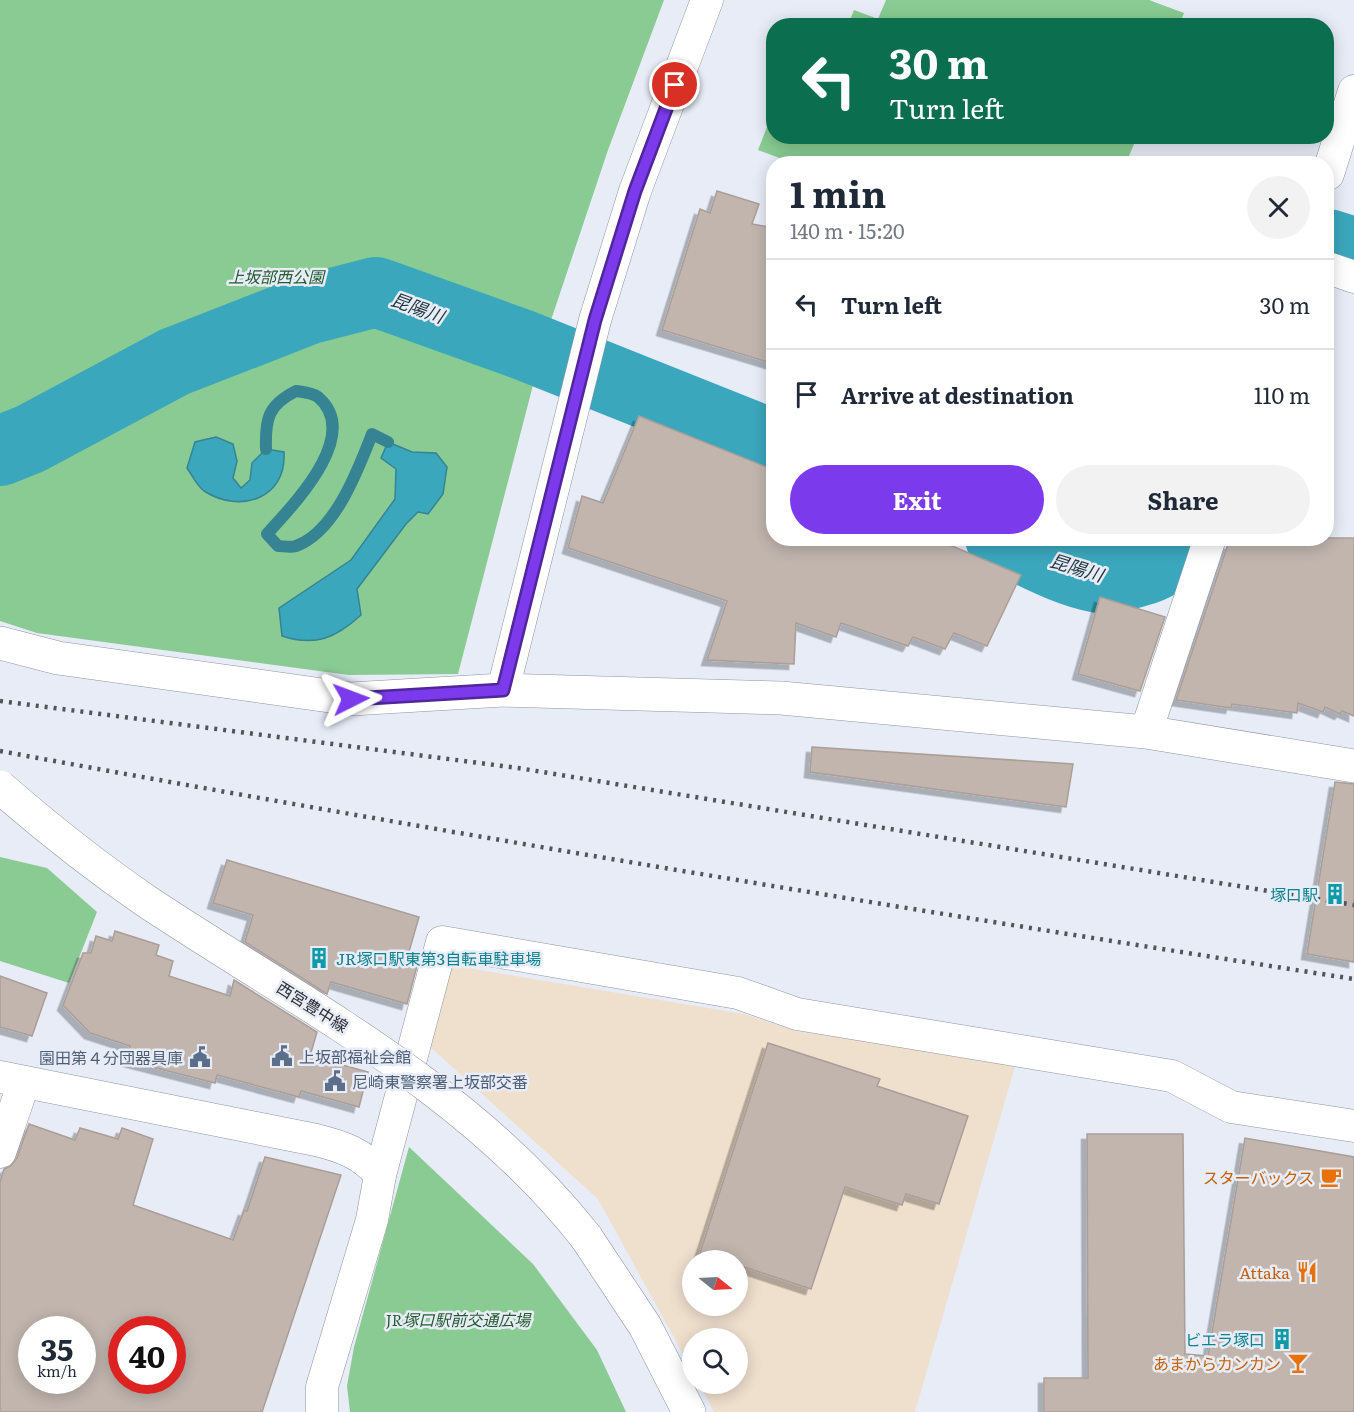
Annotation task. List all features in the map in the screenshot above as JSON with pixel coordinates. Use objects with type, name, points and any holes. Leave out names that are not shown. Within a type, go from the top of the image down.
[{"type":"street","points":[[503,690],[587,352],[635,191],[707,0]]},
{"type":"street","points":[[1334,156],[1354,92]]},
{"type":"street","points":[[1334,270],[1354,277]]},
{"type":"street","points":[[1146,732],[1207,546]]},
{"type":"street","points":[[0,643],[58,658],[351,699],[503,690],[782,698],[1146,732],[1354,766]]},
{"type":"street","name":"西宮豊中線","points":[[0,787],[62,840],[128,888],[352,1031],[431,1087],[515,1157],[560,1204],[586,1237],[645,1326],[689,1412]]},
{"type":"street","points":[[319,1404],[372,1220],[381,1175],[442,942],[738,993],[797,1014],[1172,1076],[1231,1107],[1354,1126]]},
{"type":"street","points":[[0,1152],[12,1080],[342,1147],[372,1164],[381,1175]]},
{"type":"shaded area","points":[[449,965],[744,1014],[796,1031],[1016,1063],[915,1412],[714,1412],[705,1394],[748,1394],[748,1328],[682,1328],[682,1352],[598,1199],[427,1044]]},
{"type":"green space","name":"上坂部西公園","points":[[0,0],[664,0],[608,150],[546,335],[458,674],[349,675],[37,633],[0,621]]},
{"type":"green space","points":[[886,0],[1149,0],[1184,13],[1182,18],[878,18]]},
{"type":"green space","points":[[854,10],[875,18],[851,18]]},
{"type":"green space","points":[[766,130],[766,144],[1134,144],[1129,156],[774,156],[758,150]]},
{"type":"green space","points":[[0,857],[47,868],[97,912],[69,983],[0,961]]},
{"type":"green space","name":"JR塚口駅前交通広場","points":[[409,1147],[533,1264],[597,1350],[626,1412],[350,1412],[347,1386],[354,1347]]},
{"type":"water","points":[[216,437],[233,444],[237,461],[233,478],[241,488],[250,480],[252,463],[266,449],[284,452],[283,468],[278,481],[259,498],[246,501],[218,498],[201,489],[187,468],[195,442]]},
{"type":"water","points":[[388,442],[412,452],[436,453],[447,467],[443,494],[428,514],[418,512],[406,524],[357,589],[361,615],[352,623],[334,635],[315,640],[305,641],[282,636],[279,608],[351,560],[395,499],[396,469],[381,458]]},
{"type":"building","points":[[717,191],[759,204],[752,224],[766,227],[766,362],[662,330],[700,209],[710,213]]},
{"type":"building","points":[[639,416],[766,467],[766,546],[952,546],[1021,575],[987,646],[954,633],[945,649],[913,637],[908,646],[841,623],[836,637],[796,623],[794,664],[707,660],[727,601],[568,548],[582,496],[603,503]]},
{"type":"building","points":[[1334,538],[1354,538],[1354,716],[1342,711],[1340,714],[1325,707],[1323,712],[1298,703],[1297,713],[1232,704],[1231,708],[1176,700],[1227,546],[1334,546]]},
{"type":"building","points":[[1100,597],[1165,617],[1140,691],[1078,674]]},
{"type":"building","points":[[812,747],[1073,764],[1066,807],[810,772]]},
{"type":"building","name":"塚口駅","points":[[1335,782],[1354,784],[1354,962],[1307,954]]},
{"type":"building","points":[[227,860],[419,917],[406,962],[417,966],[407,1004],[331,982],[327,994],[245,942],[253,915],[213,903]]},
{"type":"building","points":[[115,931],[159,945],[156,955],[173,961],[169,976],[230,996],[234,980],[317,1032],[310,1056],[368,1072],[359,1107],[301,1091],[299,1097],[217,1075],[215,1083],[125,1060],[130,1046],[90,1033],[63,1005],[83,953],[91,953],[96,936],[112,941]]},
{"type":"building","points":[[0,976],[47,993],[32,1036],[0,1027]]},
{"type":"building","points":[[768,1043],[880,1079],[877,1086],[968,1116],[939,1204],[906,1194],[902,1205],[845,1187],[811,1289],[748,1268],[748,1250],[701,1250]]},
{"type":"building","points":[[29,1124],[75,1140],[80,1128],[118,1139],[122,1128],[153,1139],[133,1205],[233,1240],[244,1210],[247,1211],[265,1157],[341,1175],[262,1412],[0,1412],[0,1182],[4,1169],[11,1166],[17,1158]]},
{"type":"building","points":[[1087,1134],[1183,1134],[1185,1354],[1208,1356],[1245,1138],[1354,1157],[1354,1412],[1044,1412],[1044,1378],[1088,1378]]},
{"type":"waterway","name":"昆陽川","points":[[1334,246],[1354,252]]},
{"type":"waterway","name":"昆陽川","points":[[0,451],[30,439],[174,362],[310,309],[376,292],[521,344],[766,442]]},
{"type":"waterway","points":[[266,449],[268,421],[279,402],[296,391],[318,397],[330,413],[333,430],[328,450],[306,488],[267,534],[278,546],[292,547],[310,539],[333,514],[352,482],[372,434],[388,442]]},
{"type":"waterway","name":"昆陽川","points":[[1017,546],[1061,566],[1099,578],[1116,577],[1144,570],[1166,558],[1176,546]]},
{"type":"railway","points":[[0,701],[518,768],[1354,905]]},
{"type":"railway","points":[[0,751],[676,870],[1354,979]]},
{"type":"place","name":"塚口駅","points":[[1335,894]]},
{"type":"place","name":"JR塚口駅東第3自転車駐車場","points":[[319,958]]},
{"type":"place","name":"上坂部福祉会館","points":[[282,1056]]},
{"type":"place","name":"園田第４分団器具庫","points":[[200,1057]]},
{"type":"place","name":"尼崎東警察署上坂部交番","points":[[335,1081]]},
{"type":"place","name":"スターバックス","points":[[1331,1177]]},
{"type":"place","name":"Attaka","points":[[1307,1272]]},
{"type":"place","name":"ビエラ塚口","points":[[1282,1339]]},
{"type":"place","name":"あまからカンカン","points":[[1298,1363]]},
{"type":"route","points":[[351,699],[503,690],[595,320],[635,191],[675,85]]}]
